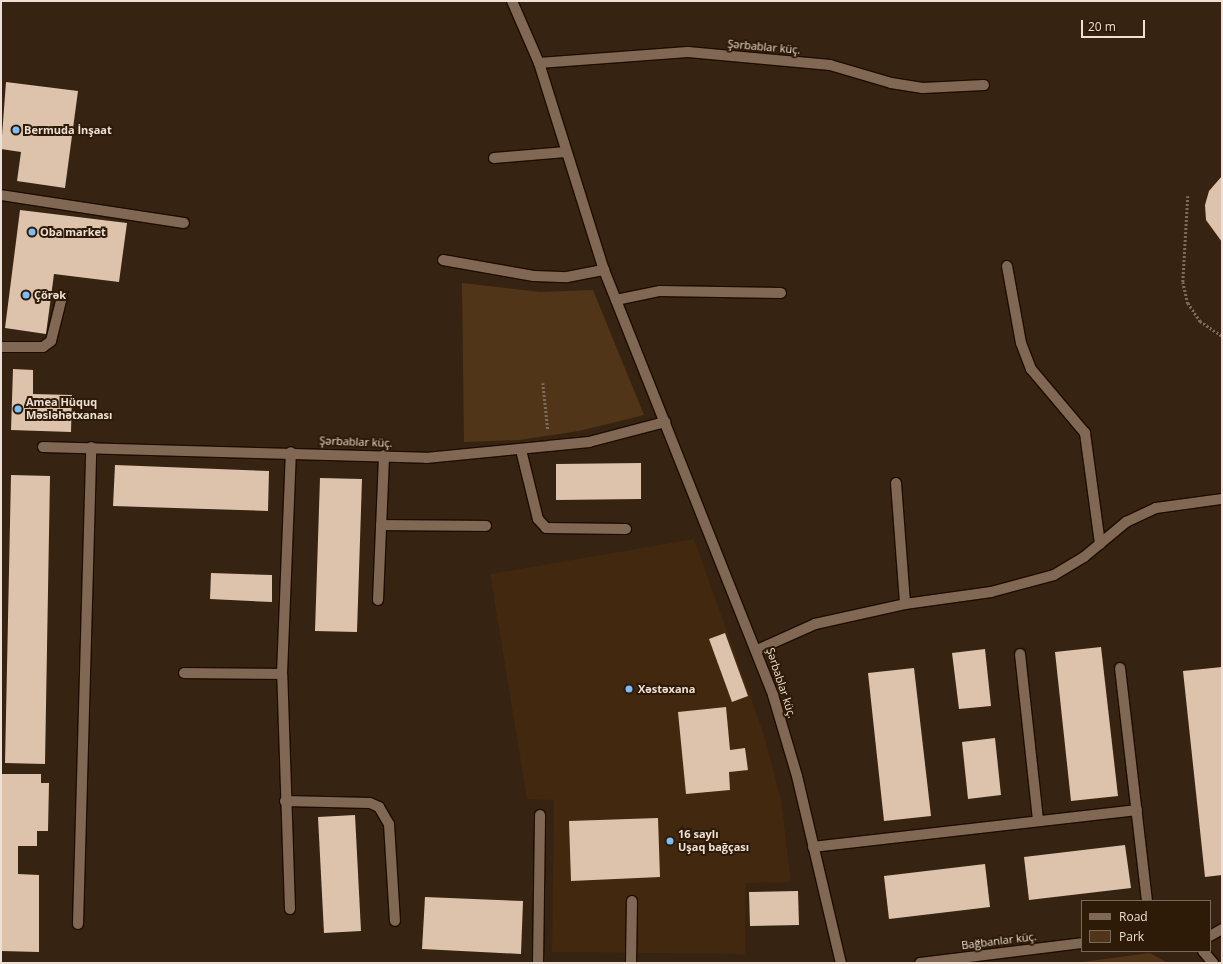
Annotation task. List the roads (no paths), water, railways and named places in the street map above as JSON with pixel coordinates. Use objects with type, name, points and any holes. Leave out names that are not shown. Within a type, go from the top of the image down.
[{"type":"street","name":"Şərbablar küç.","points":[[512,1],[539,63],[604,270],[757,650],[797,776],[841,963]]},
{"type":"street","name":"Şərbablar küç.","points":[[539,63],[688,52],[830,65],[891,83],[923,88],[984,85]]},
{"type":"street","points":[[494,158],[566,152]]},
{"type":"street","points":[[1,195],[184,222]]},
{"type":"street","points":[[442,260],[534,276],[568,277],[604,270]]},
{"type":"street","points":[[1007,266],[1021,343],[1031,369],[1085,433],[1100,544]]},
{"type":"street","points":[[616,300],[660,291],[781,293]]},
{"type":"street","points":[[1,348],[43,347],[51,341],[62,297]]},
{"type":"street","name":"Şərbablar küç.","points":[[43,447],[291,452],[426,458],[521,450],[590,442],[665,422]]},
{"type":"street","points":[[78,924],[91,447]]},
{"type":"street","points":[[521,450],[538,519],[546,528],[626,529]]},
{"type":"street","points":[[290,909],[285,801],[282,674],[291,452]]},
{"type":"street","points":[[378,600],[384,455]]},
{"type":"street","points":[[896,483],[904,604]]},
{"type":"street","points":[[757,650],[815,624],[904,604],[991,592],[1054,575],[1100,544],[1126,522],[1156,508],[1222,499]]},
{"type":"street","points":[[381,525],[486,526]]},
{"type":"street","points":[[1020,654],[1038,821]]},
{"type":"street","points":[[1120,668],[1147,900]]},
{"type":"street","points":[[184,673],[282,674]]},
{"type":"street","points":[[285,801],[370,803],[379,807],[389,824],[395,920]]},
{"type":"street","points":[[813,847],[1137,810]]},
{"type":"street","points":[[538,963],[540,816]]},
{"type":"street","points":[[631,963],[632,902]]},
{"type":"street","points":[[1211,935],[1222,929]]},
{"type":"street","name":"Bağbanlar küç.","points":[[920,963],[1081,943]]},
{"type":"street","points":[[1204,952],[1213,963]]},
{"type":"place","name":"Bermuda İnşaat","points":[[16,130]]},
{"type":"place","name":"Oba market","points":[[32,232]]},
{"type":"place","name":"Çörək","points":[[26,295]]},
{"type":"place","name":"Amea Hüquq Məsləhətxanası","points":[[18,409]]},
{"type":"place","name":"Xəstəxana","points":[[629,689]]},
{"type":"place","name":"16 saylı Uşaq bağçası","points":[[670,841]]}]
